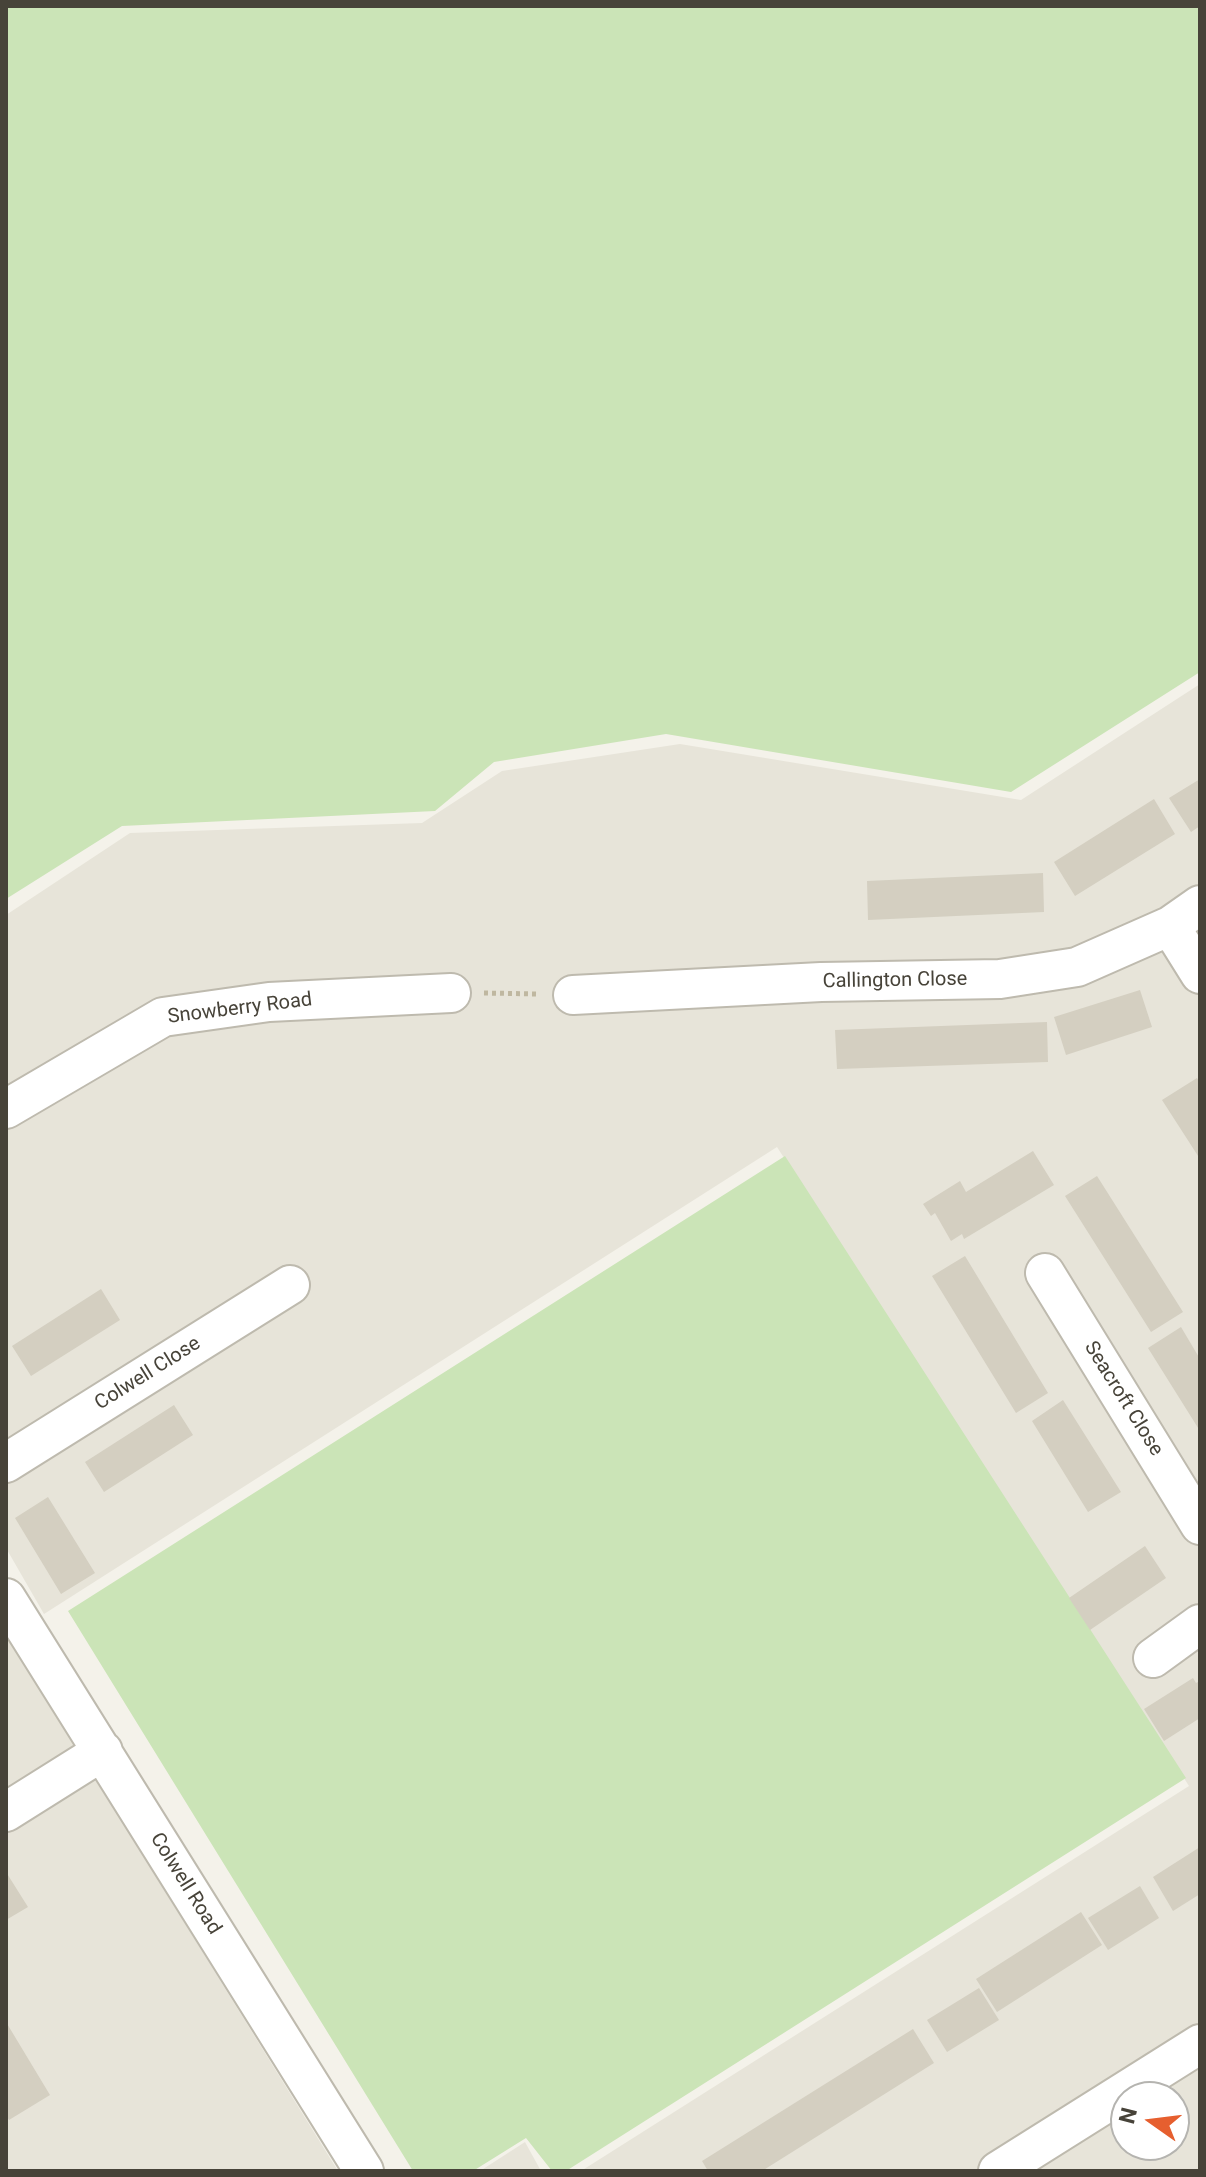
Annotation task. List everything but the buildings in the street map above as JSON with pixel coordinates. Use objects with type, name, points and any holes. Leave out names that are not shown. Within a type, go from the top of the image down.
[{"type":"street","points":[[1185,915],[1200,974]]},
{"type":"street","name":"Callington Close","points":[[573,995],[821,982],[1000,979],[1077,967],[1185,915]]},
{"type":"street","name":"Snowberry Road","points":[[6,1109],[163,1017],[269,1002],[451,993]]},
{"type":"street","name":"Seacroft Close","points":[[1045,1273],[1200,1525]]},
{"type":"street","name":"Colwell Close","points":[[6,1463],[290,1285]]},
{"type":"street","name":"Colwell Road","points":[[6,1598],[103,1751],[356,2168]]},
{"type":"street","points":[[1153,1658],[1200,1624]]},
{"type":"street","points":[[6,1812],[103,1751]]},
{"type":"street","points":[[1001,2170],[1200,2044]]},
{"type":"path","points":[[451,993],[573,995]]},
{"type":"shaded area","points":[[1200,684],[1200,2171],[581,2171],[1189,1786],[777,1147],[44,1614],[6,1548],[6,915],[130,833],[422,823],[502,771],[680,744],[1021,800]]},
{"type":"shaded area","points":[[6,1634],[338,2171],[6,2171]]},
{"type":"shaded area","points":[[525,2142],[541,2171],[480,2171]]},
{"type":"green space","points":[[6,6],[1200,6],[1200,672],[1011,792],[666,734],[494,762],[435,811],[122,826],[6,899]]},
{"type":"green space","points":[[785,1156],[1186,1778],[566,2171],[552,2171],[526,2138],[473,2171],[413,2171],[68,1611]]}]
